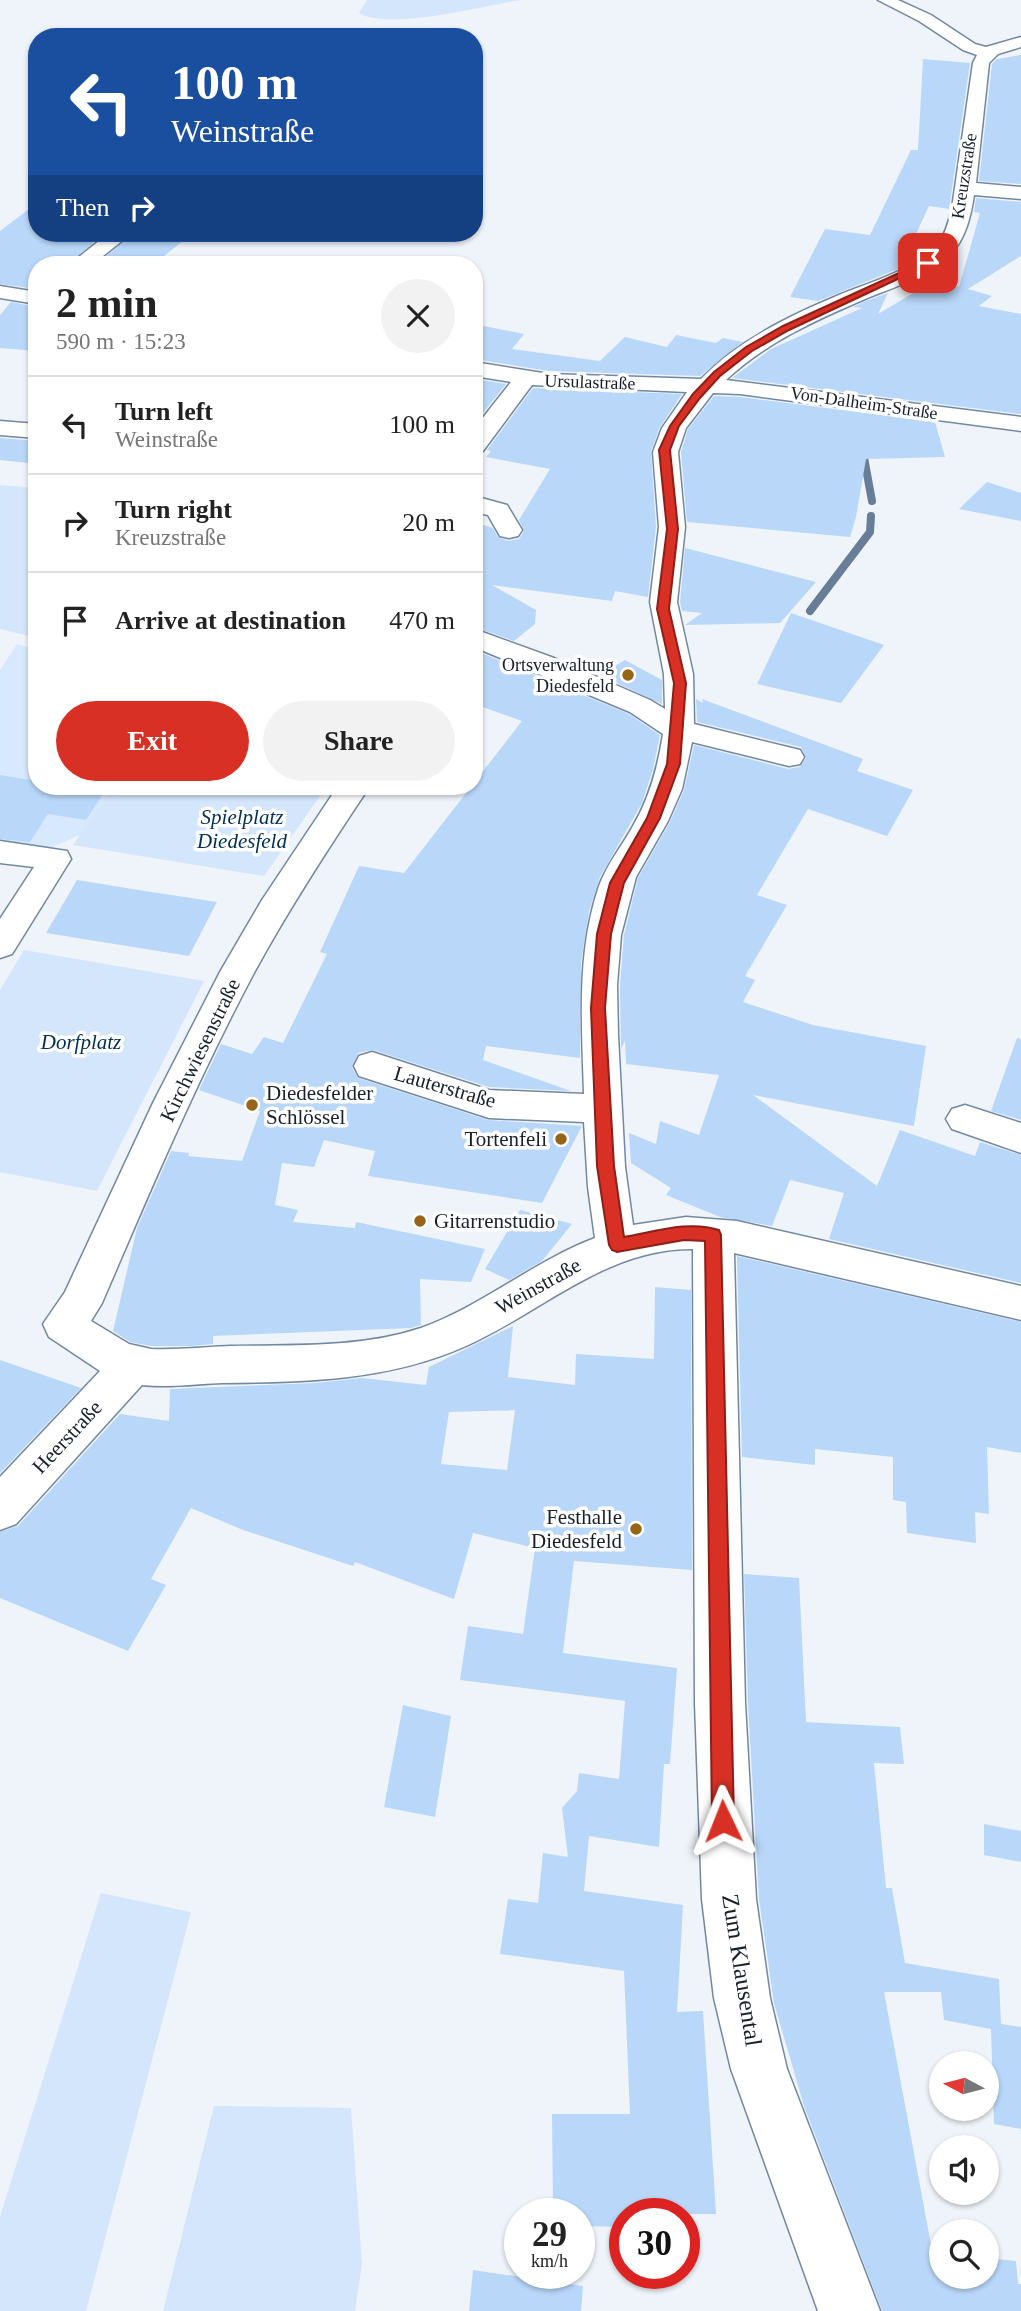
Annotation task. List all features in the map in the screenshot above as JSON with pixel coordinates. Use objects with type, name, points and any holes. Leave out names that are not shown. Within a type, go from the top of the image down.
[{"type":"street","name":"Kreuzstraße","points":[[886,0],[925,18],[969,47],[1004,47]]},
{"type":"street","name":"Kreuzstraße","points":[[617,1245],[607,1179],[598,1008],[604,934],[617,883],[654,818],[673,764],[680,683],[663,609],[672,529],[664,450],[675,426],[708,384],[749,349],[786,328],[928,263],[950,243],[956,230],[965,188],[981,63],[1004,47]]},
{"type":"street","points":[[965,188],[1021,193]]},
{"type":"street","points":[[91,256],[110,242]]},
{"type":"street","points":[[0,292],[28,296]]},
{"type":"street","name":"Ursulastraße","points":[[483,371],[525,379],[708,384]]},
{"type":"street","points":[[483,434],[525,379]]},
{"type":"street","name":"Von-Dalheim-Straße","points":[[708,384],[846,399],[1021,424]]},
{"type":"street","points":[[0,428],[28,430]]},
{"type":"street","points":[[483,506],[498,510],[509,530]]},
{"type":"street","points":[[483,640],[640,706],[677,730],[789,757]]},
{"type":"street","name":"Kirchwiesenstraße","points":[[64,1324],[81,1303],[197,1050],[238,972],[318,835],[347,795]]},
{"type":"street","points":[[0,852],[55,859],[0,946]]},
{"type":"street","name":"Lauterstraße","points":[[372,1066],[489,1104],[602,1109]]},
{"type":"street","points":[[965,1119],[1021,1138]]},
{"type":"street","name":"Weinstraße","points":[[64,1324],[110,1356],[133,1365],[283,1363],[359,1358],[394,1352],[454,1333],[575,1265],[617,1245],[684,1233],[741,1238],[1021,1303]]},
{"type":"street","name":"Zum Klausental","points":[[713,1235],[719,1689],[729,1899],[743,1997],[759,2069],[849,2311]]},
{"type":"street","name":"Heerstraße","points":[[0,1509],[133,1365]]},
{"type":"shaded area","points":[[17,644],[28,647],[28,795],[107,795],[80,835],[43,851],[0,845],[0,670]]},
{"type":"green space","points":[[367,0],[520,0],[437,16],[391,19],[373,18],[359,13]]},
{"type":"green space","points":[[0,485],[28,487],[28,636],[0,629]]},
{"type":"green space","name":"Spielplatz Diedesfeld","points":[[107,795],[321,795],[264,876],[73,845]]},
{"type":"green space","name":"Dorfplatz","points":[[24,950],[204,981],[97,1191],[0,1172],[0,990]]},
{"type":"green space","points":[[101,1893],[191,1912],[86,2311],[0,2311],[0,2217]]},
{"type":"green space","points":[[214,2106],[351,2108],[362,2264],[355,2311],[163,2311]]},
{"type":"building","points":[[1021,55],[1021,184],[979,181],[992,64],[997,59]]},
{"type":"building","points":[[923,59],[970,63],[949,209],[929,206],[900,268],[818,301],[790,297],[825,229],[870,235],[911,150],[918,150]]},
{"type":"building","points":[[976,198],[1021,202],[1021,256],[968,289],[992,296],[979,306],[1021,314],[1021,414],[732,378],[771,349],[862,308],[853,307],[866,301],[888,293],[878,314],[935,280],[959,287],[980,213],[974,212]]},
{"type":"building","points":[[28,210],[28,242],[94,242],[77,256],[28,256],[28,288],[0,284],[0,231]]},
{"type":"building","points":[[123,242],[182,242],[164,256],[107,256]]},
{"type":"building","points":[[11,302],[28,305],[28,350],[0,348],[0,315]]},
{"type":"building","points":[[483,326],[524,334],[512,349],[600,361],[625,337],[667,347],[676,335],[716,343],[723,338],[743,342],[700,376],[549,371],[483,360]]},
{"type":"building","points":[[483,380],[506,384],[483,413]]},
{"type":"building","points":[[533,388],[682,394],[660,427],[651,451],[656,527],[648,597],[615,591],[612,601],[492,585],[536,610],[535,624],[514,641],[483,630],[483,525],[493,528],[498,537],[508,541],[519,539],[524,531],[519,520],[550,469],[486,457],[491,451],[487,450]]},
{"type":"building","points":[[714,396],[935,422],[945,457],[866,459],[850,537],[687,522],[681,452],[688,429]]},
{"type":"building","points":[[0,438],[28,440],[28,463],[0,460]]},
{"type":"building","points":[[987,482],[1021,493],[1021,521],[959,509]]},
{"type":"building","points":[[685,548],[816,582],[780,623],[685,625],[702,613],[682,611],[680,602]]},
{"type":"building","points":[[791,613],[884,645],[841,703],[757,684]]},
{"type":"building","points":[[483,654],[629,714],[660,735],[642,803],[600,877],[589,911],[581,963],[580,1058],[486,1046],[483,1060],[571,1091],[489,1087],[373,1050],[358,1053],[352,1067],[358,1078],[488,1120],[582,1126],[542,1203],[368,1176],[375,1151],[324,1140],[314,1167],[282,1163],[275,1205],[298,1210],[293,1222],[355,1228],[356,1222],[485,1249],[471,1282],[420,1279],[421,1325],[411,1328],[213,1336],[213,1344],[191,1346],[151,1346],[130,1342],[113,1331],[137,1228],[171,1151],[189,1153],[188,1156],[242,1161],[260,1111],[199,1090],[221,1044],[252,1054],[264,1037],[283,1043],[327,954],[320,952],[359,866],[404,873],[465,795],[483,795],[483,771],[522,721],[483,707]]},
{"type":"building","points":[[625,660],[662,680],[662,704],[600,675]]},
{"type":"building","points":[[696,699],[863,759],[857,771],[913,790],[887,836],[808,809],[757,895],[787,905],[745,976],[755,980],[743,1002],[813,1025],[926,1046],[914,1126],[753,1095],[877,1186],[900,1130],[975,1156],[980,1142],[1021,1155],[1021,1283],[829,1239],[844,1193],[790,1180],[772,1226],[720,1217],[666,1195],[671,1188],[631,1163],[629,1133],[656,1144],[660,1121],[699,1135],[719,1075],[626,1064],[625,1041],[621,1049],[620,985],[624,935],[638,878],[670,822],[684,790],[694,745],[788,769],[800,767],[806,758],[801,747],[697,722]]},
{"type":"building","points":[[0,775],[28,780],[28,795],[102,795],[86,820],[48,814],[30,842],[0,839]]},
{"type":"building","points":[[77,880],[217,902],[189,956],[46,933]]},
{"type":"building","points":[[1017,1038],[1021,1039],[1021,1120],[991,1111]]},
{"type":"building","points":[[520,1210],[572,1224],[542,1261],[509,1280],[485,1269]]},
{"type":"building","points":[[737,1256],[1021,1322],[1021,1453],[987,1447],[989,1514],[975,1512],[976,1543],[907,1533],[906,1502],[893,1500],[893,1457],[815,1449],[815,1465],[742,1457]]},
{"type":"building","points":[[655,1287],[691,1290],[692,1570],[574,1561],[563,1653],[677,1668],[670,1764],[664,1764],[659,1847],[589,1836],[584,1891],[683,1905],[677,2012],[703,2011],[716,2214],[700,2214],[700,2198],[609,2198],[609,2227],[595,2226],[595,2198],[553,2198],[552,2114],[630,2114],[624,1971],[500,1954],[508,1899],[538,1903],[543,1853],[568,1857],[562,1808],[577,1791],[579,1773],[619,1779],[625,1701],[460,1680],[468,1626],[523,1634],[535,1548],[473,1533],[454,1599],[355,1562],[353,1566],[243,1530],[191,1508],[151,1579],[166,1585],[128,1651],[0,1598],[0,1532],[18,1526],[120,1414],[169,1421],[170,1389],[316,1383],[362,1378],[426,1385],[429,1367],[513,1326],[508,1377],[575,1385],[576,1354],[654,1359]],"holes":[[[515,1410],[507,1470],[441,1464],[449,1412]]]},
{"type":"building","points":[[0,1360],[81,1388],[0,1473]]},
{"type":"building","points":[[744,1574],[799,1578],[806,1722],[900,1727],[904,1764],[874,1763],[886,1888],[892,1888],[905,1963],[999,1979],[1001,2024],[1021,2027],[1021,2129],[994,2124],[994,2121],[999,2121],[999,2051],[992,2051],[991,2029],[944,2020],[941,1992],[884,1992],[929,2234],[929,2289],[999,2289],[999,2259],[1016,2261],[1018,2284],[1021,2284],[1021,2311],[882,2311],[804,2106],[774,2003],[759,1899]]},
{"type":"building","points":[[403,1705],[451,1716],[435,1817],[384,1807]]},
{"type":"building","points":[[984,1824],[1021,1831],[1021,1862],[984,1855]]},
{"type":"building","points":[[473,2270],[504,2275],[504,2289],[583,2289],[581,2311],[469,2311]]},
{"type":"waterway","points":[[863,452],[872,501]]},
{"type":"waterway","points":[[810,611],[870,532],[871,516]]},
{"type":"place","name":"Ortsverwaltung Diedesfeld","points":[[628,675]]},
{"type":"place","name":"Diedesfelder Schlössel","points":[[252,1105]]},
{"type":"place","name":"Tortenfeli","points":[[561,1139]]},
{"type":"place","name":"Gitarrenstudio","points":[[420,1221]]},
{"type":"place","name":"Festhalle Diedesfeld","points":[[636,1529]]},
{"type":"route","points":[[723,1821],[713,1235],[684,1233],[617,1245],[606,1166],[598,1008],[604,934],[617,883],[654,818],[673,764],[680,683],[663,609],[672,529],[664,450],[675,426],[697,396],[717,374],[749,349],[786,328],[928,263]]}]
